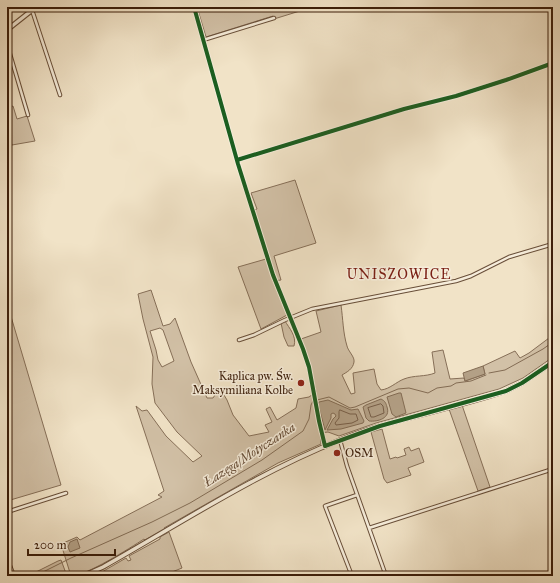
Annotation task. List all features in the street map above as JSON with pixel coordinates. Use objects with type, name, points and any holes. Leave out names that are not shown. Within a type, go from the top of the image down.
[{"type":"street","points":[[7,30],[36,7]]},
{"type":"street","points":[[194,7],[237,160],[273,275],[303,349],[325,446]]},
{"type":"street","points":[[32,10],[60,95]]},
{"type":"street","points":[[203,40],[274,18]]},
{"type":"street","points":[[7,44],[28,115]]},
{"type":"street","points":[[237,160],[404,109],[456,96],[553,63]]},
{"type":"street","points":[[239,340],[254,335],[312,309],[456,281],[466,278],[509,257],[553,244]]},
{"type":"street","points":[[83,576],[276,468],[325,446],[380,426],[504,392],[522,383],[553,362]]},
{"type":"street","points":[[340,440],[357,495],[386,576]]},
{"type":"street","points":[[369,528],[553,469]]},
{"type":"street","points":[[7,512],[66,493]]},
{"type":"street","points":[[352,576],[325,506],[357,495]]},
{"type":"street","points":[[7,558],[14,576]]},
{"type":"shaded area","points":[[197,7],[302,7],[303,10],[274,19],[273,16],[206,37]]},
{"type":"shaded area","points":[[13,106],[17,119],[27,116],[35,141],[12,145],[7,128],[7,108]]},
{"type":"shaded area","points":[[295,180],[316,243],[274,256],[281,280],[273,281],[287,315],[261,329],[238,267],[266,259],[251,211],[257,209],[251,193]]},
{"type":"shaded area","points":[[151,290],[163,326],[170,324],[175,318],[191,362],[207,398],[213,398],[217,392],[221,390],[233,415],[249,436],[269,432],[265,425],[272,422],[266,409],[270,407],[277,420],[296,408],[298,399],[309,397],[316,392],[310,365],[301,339],[321,332],[316,311],[341,305],[346,341],[354,360],[351,368],[342,375],[351,394],[355,393],[353,373],[374,369],[377,384],[381,390],[401,380],[435,373],[432,352],[443,350],[450,379],[464,378],[465,381],[485,374],[483,366],[515,351],[520,358],[553,335],[553,357],[523,378],[499,389],[376,423],[339,436],[328,432],[320,433],[321,444],[278,463],[97,567],[78,575],[71,576],[61,544],[77,537],[80,540],[162,497],[158,495],[164,491],[136,406],[142,411],[147,410],[166,436],[193,462],[202,456],[177,432],[155,403],[152,384],[153,357],[138,294]],"holes":[[[160,328],[163,330],[174,361],[162,367],[158,360],[150,331]]]},
{"type":"shaded area","points":[[7,303],[61,485],[7,501]]},
{"type":"shaded area","points":[[285,321],[294,336],[294,346],[288,346],[284,337],[281,323]]},
{"type":"shaded area","points":[[462,405],[490,487],[478,491],[449,409]]},
{"type":"shaded area","points":[[382,429],[390,459],[406,455],[404,449],[409,447],[411,451],[419,448],[424,462],[408,468],[411,475],[387,483],[384,479],[371,432]]},
{"type":"shaded area","points":[[169,532],[182,568],[162,576],[95,576],[126,558],[128,561],[131,560],[129,556],[160,539],[160,537]]},
{"type":"shaded area","points":[[61,560],[67,576],[28,576],[58,561]]},
{"type":"water","points":[[483,366],[485,374],[465,381],[463,373]]},
{"type":"water","points":[[401,393],[406,413],[396,417],[392,414],[387,397]]},
{"type":"water","points":[[381,399],[386,404],[388,411],[387,414],[380,420],[369,421],[366,418],[363,407]]},
{"type":"water","points":[[328,400],[351,410],[358,409],[364,421],[363,423],[341,429],[327,430],[336,416],[333,413],[331,414],[331,418],[325,430],[318,404],[319,402]]},
{"type":"water","points":[[77,539],[80,548],[70,552],[68,547],[70,542]]},
{"type":"waterway","name":"Łazęga/Motyczanka","points":[[489,373],[505,370],[553,342]]},
{"type":"waterway","name":"Łazęga/Motyczanka","points":[[35,576],[190,503],[262,460],[303,431],[309,419],[313,401],[329,397],[350,408],[398,389],[409,388],[428,393],[437,388],[471,381],[486,375]]},
{"type":"cycle path","points":[[194,7],[238,164],[273,275],[309,367],[325,446],[380,426],[506,391],[522,383],[553,362]]},
{"type":"cycle path","points":[[237,160],[404,109],[456,96],[553,63]]},
{"type":"place","name":"Kaplica pw. Św. Maksymiliana Kolbe","points":[[301,383]]},
{"type":"place","name":"OSM","points":[[337,453]]},
{"type":"district","name":"UNISZOWICE","points":[[399,274]]}]
